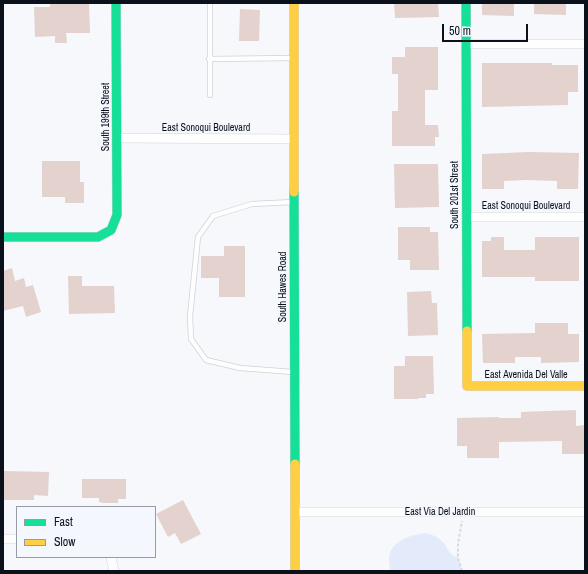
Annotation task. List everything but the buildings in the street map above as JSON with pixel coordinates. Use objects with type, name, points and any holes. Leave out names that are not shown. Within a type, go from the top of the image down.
[{"type":"street","name":"South 199th Street","points":[[3,237],[98,237],[112,230],[117,215],[116,3]]},
{"type":"street","name":"South Hawes Road","points":[[294,3],[295,571]]},
{"type":"street","name":"South 201st Street","points":[[466,3],[466,386]]},
{"type":"street","points":[[466,44],[585,44]]},
{"type":"street","name":"East Sonoqui Boulevard","points":[[117,138],[294,139]]},
{"type":"street","name":"East Sonoqui Boulevard","points":[[466,217],[585,217]]},
{"type":"street","name":"East Avenida Del Valle","points":[[466,386],[585,386]]},
{"type":"street","name":"East Via Del Jardin","points":[[295,512],[585,512]]},
{"type":"street","points":[[3,539],[16,539]]},
{"type":"street","points":[[111,558],[114,571]]},
{"type":"lane","points":[[210,3],[210,95]]},
{"type":"lane","points":[[209,58],[294,58]]},
{"type":"lane","points":[[294,202],[252,204],[213,216],[198,237],[190,316],[191,339],[206,360],[240,368],[295,372]]},
{"type":"path","points":[[462,571],[458,558],[458,544],[464,512]]},
{"type":"shaded area","points":[[426,533],[433,535],[443,542],[453,556],[458,557],[462,571],[390,571],[389,558],[394,547],[408,537]]},
{"type":"traffic: fast","points":[[3,237],[98,237],[111,230],[117,215],[116,3]]},
{"type":"traffic: fast","points":[[466,3],[467,331]]},
{"type":"traffic: fast","points":[[294,192],[295,464]]},
{"type":"traffic: slow","points":[[294,3],[294,192]]},
{"type":"traffic: slow","points":[[467,331],[467,386],[585,386]]},
{"type":"traffic: slow","points":[[295,464],[295,571]]}]
